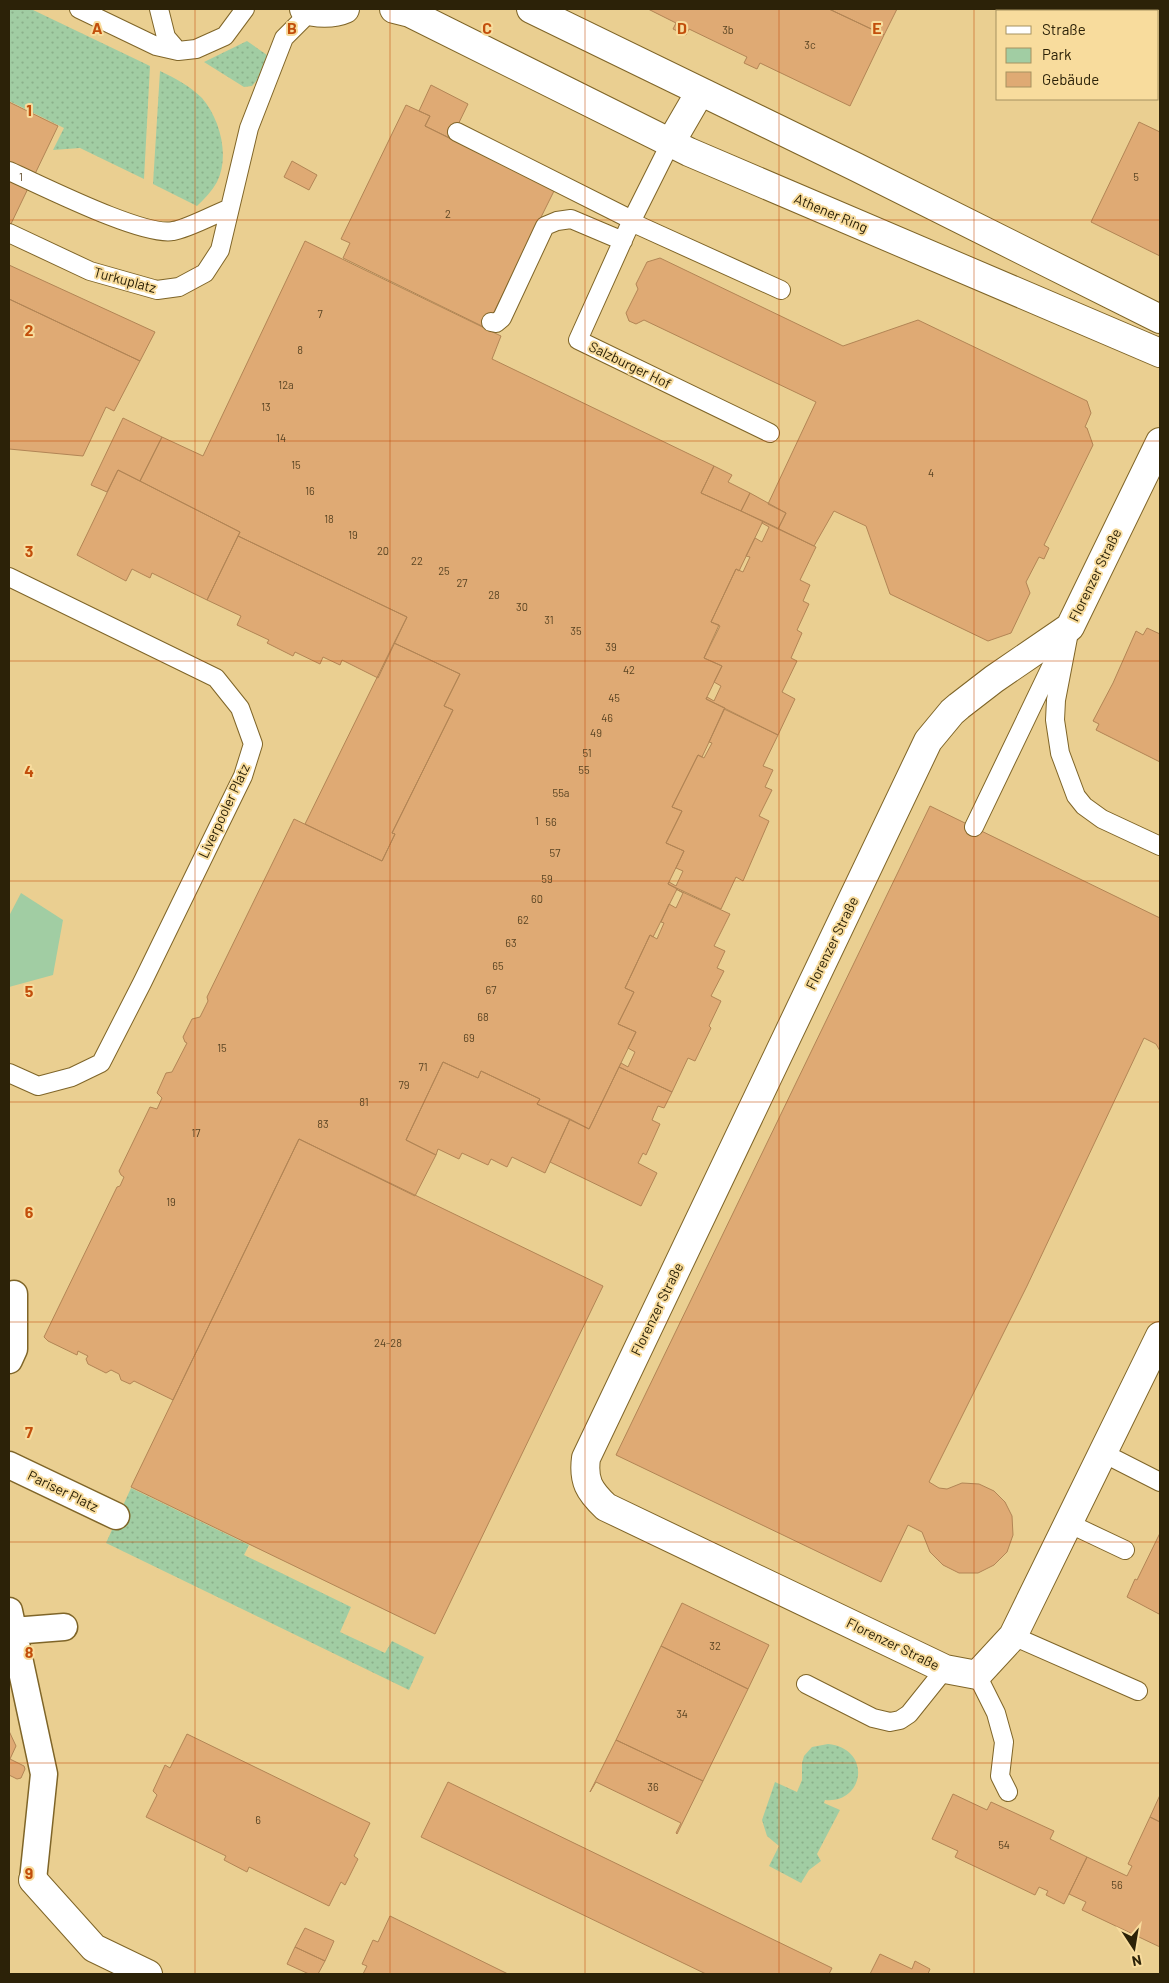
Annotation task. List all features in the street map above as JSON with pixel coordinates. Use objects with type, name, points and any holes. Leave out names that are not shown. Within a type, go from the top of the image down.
[{"type":"street","points":[[307,10],[338,12],[345,9]]},
{"type":"street","name":"Athener Ring","points":[[394,9],[410,13],[689,152],[1160,353]]},
{"type":"street","points":[[531,9],[1160,319]]},
{"type":"street","points":[[671,142],[700,92]]},
{"type":"street","points":[[992,282],[1010,244]]},
{"type":"street","name":"Florenzer Straße","points":[[977,1676],[945,1668],[606,1506],[595,1497],[586,1483],[584,1470],[586,1458],[928,740],[952,712],[994,679],[1070,627],[1160,442]]},
{"type":"street","points":[[10,1352],[14,1294]]},
{"type":"street","points":[[977,1676],[1013,1636],[1160,1336]]},
{"type":"street","name":"Pariser Platz","points":[[9,1465],[116,1516]]},
{"type":"street","points":[[64,1626],[11,1621],[44,1774],[33,1880],[94,1948],[148,1974]]},
{"type":"lane","points":[[79,9],[156,46],[178,51],[196,49],[225,36],[245,9]]},
{"type":"lane","points":[[158,9],[166,37],[178,51]]},
{"type":"lane","name":"Turkuplatz","points":[[9,233],[90,271],[157,290],[179,287],[205,273],[220,250],[249,128],[284,38],[307,10]]},
{"type":"lane","points":[[457,132],[632,221],[781,290]]},
{"type":"lane","name":"Salzburger Hof","points":[[671,142],[632,221],[578,340],[770,433]]},
{"type":"lane","points":[[9,171],[113,217],[145,228],[172,232],[230,208]]},
{"type":"lane","points":[[491,322],[496,323],[502,318],[545,226],[556,221],[571,219],[623,241]]},
{"type":"lane","name":"Liverpooler Platz","points":[[9,577],[216,678],[240,708],[253,744],[243,776],[142,983],[100,1063],[72,1078],[38,1086],[9,1073]]},
{"type":"lane","points":[[974,826],[1070,627]]},
{"type":"lane","points":[[1070,627],[1056,700],[1055,720],[1060,753],[1076,796],[1084,806],[1102,819],[1160,846]]},
{"type":"lane","points":[[1102,1453],[1160,1482]]},
{"type":"lane","points":[[1068,1523],[1125,1550]]},
{"type":"lane","points":[[1013,1636],[1138,1691]]},
{"type":"lane","points":[[806,1684],[873,1718],[890,1722],[900,1720],[909,1714],[945,1668]]},
{"type":"lane","points":[[977,1676],[996,1713],[1004,1742],[1000,1776],[1008,1792]]},
{"type":"green space","points":[[9,9],[31,9],[150,66],[144,179],[80,148],[53,150],[64,128],[9,101]]},
{"type":"green space","points":[[247,41],[267,55],[257,80],[252,86],[244,87],[204,62]]},
{"type":"green space","points":[[160,71],[182,83],[202,98],[214,116],[218,127],[223,150],[221,172],[213,188],[197,206],[153,184]]},
{"type":"green space","points":[[21,893],[63,920],[53,975],[9,987],[9,916]]},
{"type":"green space","points":[[131,1488],[249,1545],[244,1555],[351,1607],[340,1632],[385,1653],[392,1641],[424,1657],[409,1690],[106,1543]]},
{"type":"green space","points":[[828,1744],[842,1748],[852,1755],[857,1765],[858,1775],[855,1785],[848,1794],[838,1799],[825,1800],[824,1803],[840,1810],[817,1854],[821,1861],[809,1870],[801,1883],[769,1866],[779,1846],[767,1836],[762,1820],[775,1782],[797,1792],[802,1780],[804,1756],[812,1747]]},
{"type":"building","points":[[648,9],[829,9],[884,35],[850,106],[760,63],[757,69],[744,63],[747,57],[689,29],[686,35],[673,29],[676,23]]},
{"type":"building","points":[[829,9],[897,9],[884,35]]},
{"type":"building","points":[[431,85],[468,104],[451,139],[425,126],[430,116],[419,111]]},
{"type":"building","points":[[9,102],[58,126],[9,228]]},
{"type":"building","points":[[406,105],[430,116],[425,126],[555,189],[486,328],[343,258],[350,243],[341,239]]},
{"type":"building","points":[[1139,122],[1160,132],[1160,256],[1091,222]]},
{"type":"building","points":[[292,161],[317,175],[309,190],[284,177]]},
{"type":"building","points":[[305,241],[501,336],[492,359],[714,466],[701,493],[763,521],[739,571],[736,569],[711,622],[719,625],[704,658],[722,666],[706,699],[725,708],[702,757],[698,755],[672,807],[682,811],[666,843],[684,851],[668,884],[677,889],[653,937],[650,935],[625,988],[634,992],[618,1024],[636,1032],[589,1129],[537,1104],[540,1099],[481,1071],[478,1078],[443,1062],[406,1140],[436,1155],[415,1196],[299,1139],[173,1400],[134,1381],[130,1384],[121,1380],[119,1374],[111,1370],[106,1373],[88,1364],[86,1359],[88,1356],[78,1351],[77,1355],[48,1341],[44,1337],[117,1187],[120,1186],[124,1177],[119,1171],[150,1107],[157,1109],[162,1098],[157,1093],[166,1073],[172,1072],[187,1043],[183,1037],[192,1019],[200,1017],[208,1001],[207,997],[294,819],[382,861],[395,834],[392,833],[453,710],[444,706],[460,674],[394,643],[407,617],[238,536],[240,532],[140,481],[162,437],[203,456]]},
{"type":"building","points":[[660,258],[843,346],[918,320],[1087,401],[1091,413],[1085,427],[1093,445],[1044,545],[1049,548],[1044,559],[1039,557],[1026,582],[1030,593],[1011,633],[988,641],[890,594],[866,526],[834,511],[814,546],[778,529],[786,513],[768,504],[816,402],[644,320],[636,324],[629,321],[626,313],[638,289],[636,284],[647,262]]},
{"type":"building","points":[[9,265],[155,332],[140,361],[9,299]]},
{"type":"building","points":[[9,299],[140,361],[114,411],[106,407],[83,456],[9,449]]},
{"type":"building","points":[[123,418],[162,437],[140,481],[118,470],[107,492],[91,485]]},
{"type":"building","points":[[714,466],[732,475],[728,482],[750,493],[741,511],[701,493]]},
{"type":"building","points":[[118,470],[240,532],[207,600],[152,573],[150,578],[132,569],[126,581],[77,555]]},
{"type":"building","points":[[750,493],[786,513],[778,529],[741,511]]},
{"type":"building","points":[[763,521],[816,547],[800,580],[810,585],[803,601],[809,604],[797,630],[802,633],[791,658],[797,661],[782,692],[795,699],[778,735],[706,699],[707,697],[714,701],[721,686],[714,682],[722,666],[704,658],[720,626],[711,622],[736,569],[743,572],[750,557],[746,556],[755,538],[762,542],[769,527],[762,523]]},
{"type":"building","points":[[238,536],[407,617],[378,678],[342,660],[340,665],[323,657],[320,664],[295,652],[293,656],[267,643],[269,640],[237,625],[241,616],[207,600]]},
{"type":"building","points":[[1147,628],[1160,634],[1160,762],[1096,730],[1099,724],[1093,721],[1113,683],[1136,631],[1143,635]]},
{"type":"building","points":[[394,643],[460,674],[444,706],[453,710],[392,833],[395,834],[382,861],[305,824]]},
{"type":"building","points":[[724,709],[778,735],[763,766],[773,770],[765,787],[772,790],[759,816],[769,821],[743,881],[736,877],[721,909],[668,884],[669,882],[676,886],[683,871],[676,868],[684,851],[666,843],[682,811],[672,807],[698,755],[704,758],[712,743],[709,742]]},
{"type":"building","points":[[930,806],[1160,918],[1160,1051],[1156,1044],[1144,1038],[1027,1286],[929,1482],[939,1488],[947,1489],[962,1483],[979,1484],[994,1491],[1005,1502],[1012,1516],[1013,1535],[1007,1552],[994,1565],[978,1573],[959,1573],[943,1565],[930,1552],[922,1532],[908,1525],[881,1582],[616,1455]]},
{"type":"building","points":[[676,889],[730,914],[714,946],[725,951],[717,968],[724,971],[711,996],[721,1001],[709,1026],[711,1028],[695,1061],[688,1058],[672,1092],[619,1067],[621,1063],[628,1067],[635,1052],[628,1048],[636,1032],[618,1024],[634,992],[625,988],[650,935],[657,939],[664,923],[661,922],[669,904],[676,908],[683,893]]},
{"type":"building","points":[[443,1062],[478,1078],[481,1071],[540,1099],[537,1104],[570,1119],[545,1173],[512,1157],[507,1167],[491,1159],[488,1165],[462,1153],[459,1159],[438,1149],[436,1155],[406,1140]]},
{"type":"building","points":[[619,1067],[672,1092],[664,1108],[658,1106],[652,1120],[660,1124],[646,1155],[643,1153],[638,1163],[657,1173],[641,1206],[550,1162],[570,1119],[589,1129]]},
{"type":"building","points":[[299,1139],[603,1286],[435,1634],[131,1487]]},
{"type":"building","points":[[1160,1533],[1160,1611],[1159,1614],[1127,1597]]},
{"type":"building","points":[[682,1603],[769,1645],[748,1689],[661,1646]]},
{"type":"building","points":[[661,1646],[748,1689],[703,1781],[616,1740]]},
{"type":"building","points":[[9,1731],[16,1746],[10,1759],[24,1766],[25,1769],[21,1778],[17,1779],[9,1775]]},
{"type":"building","points":[[187,1734],[370,1823],[354,1856],[358,1859],[345,1885],[341,1882],[329,1906],[249,1867],[247,1872],[224,1860],[226,1856],[146,1817],[157,1795],[153,1791],[165,1765],[170,1768]]},
{"type":"building","points":[[616,1740],[703,1781],[677,1834],[681,1823],[596,1782],[590,1792]]},
{"type":"building","points":[[448,1782],[832,1968],[829,1974],[706,1974],[421,1837]]},
{"type":"building","points":[[953,1794],[987,1810],[991,1802],[1054,1831],[1050,1839],[1087,1857],[1064,1904],[1046,1895],[1048,1891],[1039,1887],[1035,1895],[955,1857],[958,1851],[932,1839]]},
{"type":"building","points":[[1160,1795],[1160,1822],[1150,1817]]},
{"type":"building","points":[[1150,1817],[1160,1822],[1160,1947],[1082,1910],[1086,1902],[1069,1894],[1087,1857],[1127,1876],[1132,1866],[1128,1864]]},
{"type":"building","points":[[390,1916],[508,1974],[363,1974],[367,1966],[362,1964],[373,1940],[378,1942]]},
{"type":"building","points":[[305,1928],[334,1941],[325,1961],[295,1947]]},
{"type":"building","points":[[295,1947],[325,1961],[318,1974],[309,1974],[287,1964]]},
{"type":"building","points":[[880,1954],[912,1969],[915,1961],[930,1969],[928,1974],[870,1974]]}]
